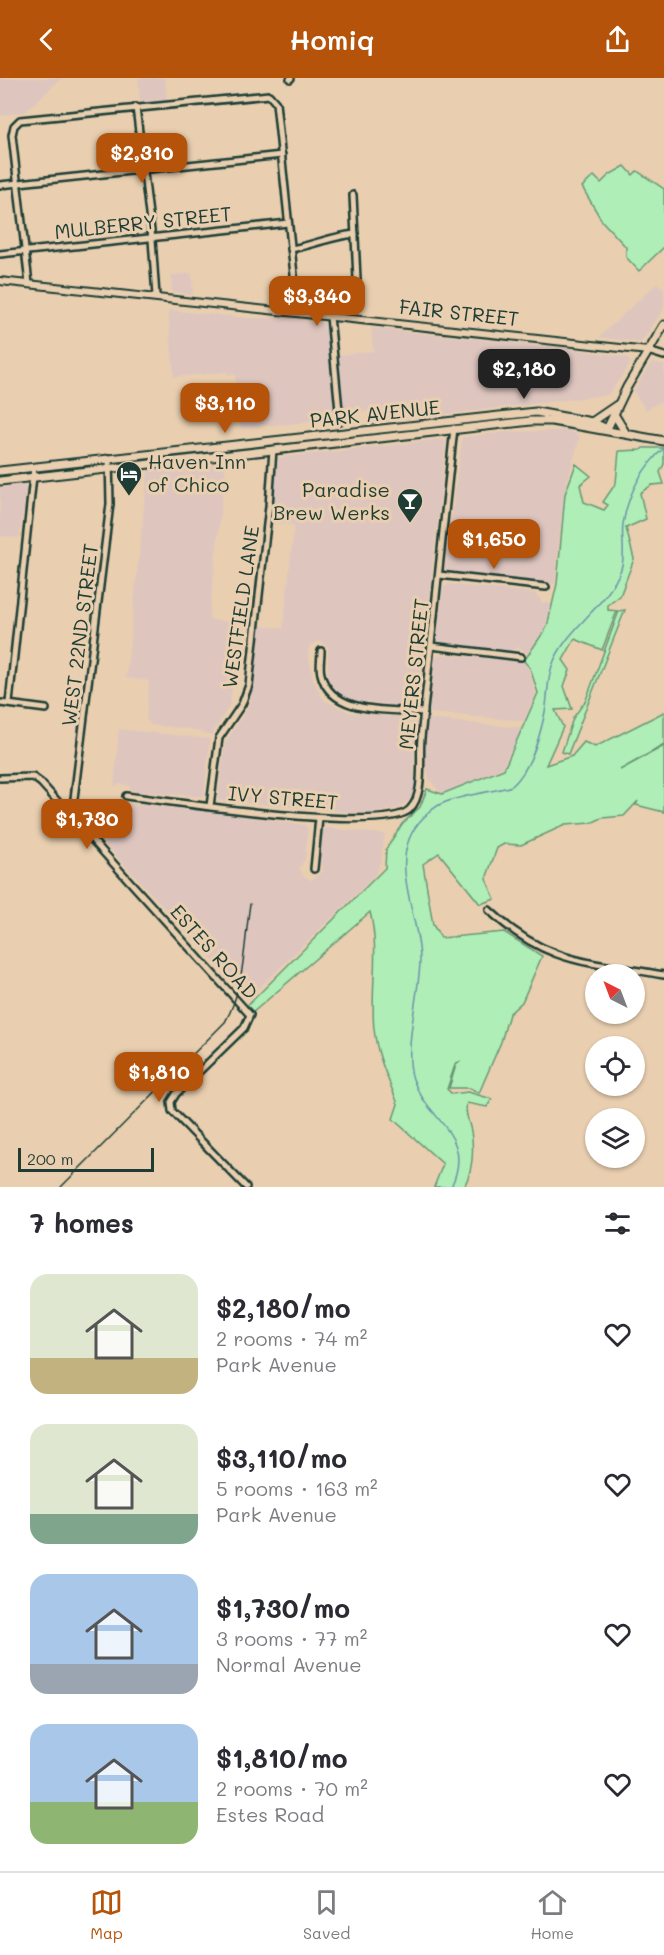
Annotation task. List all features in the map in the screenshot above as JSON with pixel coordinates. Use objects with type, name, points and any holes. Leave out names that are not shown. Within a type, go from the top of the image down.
[{"type":"main road","points":[[664,325],[618,404],[608,429],[664,441]]},
{"type":"main road","points":[[592,422],[618,404]]},
{"type":"main road","name":"PARK AVENUE","points":[[0,471],[536,412],[592,422],[608,429]]},
{"type":"main road","points":[[614,414],[625,432]]},
{"type":"main road","name":"PARK AVENUE","points":[[0,481],[552,420],[595,429],[608,429]]},
{"type":"street","points":[[28,284],[15,160],[14,126],[20,120],[269,94],[276,103],[298,313]]},
{"type":"street","points":[[135,107],[152,239],[156,296]]},
{"type":"street","points":[[0,185],[144,172],[282,155]]},
{"type":"street","points":[[353,195],[357,279]]},
{"type":"street","name":"MULBERRY STREET","points":[[0,254],[288,223]]},
{"type":"street","points":[[291,249],[312,245],[336,236],[355,234]]},
{"type":"street","name":"FAIR STREET","points":[[0,281],[156,296],[648,351],[664,356]]},
{"type":"street","points":[[330,316],[340,421]]},
{"type":"street","name":"MEYERS STREET","points":[[419,785],[424,712],[454,422]]},
{"type":"street","name":"WESTFIELD LANE","points":[[210,806],[219,738],[242,704],[249,685],[273,451],[272,441]]},
{"type":"street","name":"WEST 22ND STREET","points":[[72,815],[108,524],[109,458]]},
{"type":"street","points":[[9,703],[34,466]]},
{"type":"street","points":[[439,575],[546,587]]},
{"type":"street","points":[[431,646],[521,657]]},
{"type":"street","points":[[321,651],[321,674],[328,690],[338,700],[362,707],[424,712]]},
{"type":"street","points":[[0,703],[46,709]]},
{"type":"street","points":[[0,778],[33,777],[72,815]]},
{"type":"street","name":"IVY STREET","points":[[126,796],[319,818],[378,820],[403,815],[412,808],[419,785]]},
{"type":"street","name":"ESTES ROAD","points":[[72,815],[250,1015],[244,1028],[176,1094],[171,1102],[172,1111],[246,1187]]},
{"type":"street","points":[[314,869],[319,818]]},
{"type":"street","points":[[489,910],[517,935],[547,952],[575,960],[664,975]]},
{"type":"shaded area","points":[[0,78],[62,78],[25,112],[0,116]]},
{"type":"shaded area","points":[[138,78],[165,78],[167,100],[140,104]]},
{"type":"shaded area","points":[[192,273],[193,295],[172,292],[171,275]]},
{"type":"shaded area","points":[[657,283],[664,289],[664,309],[641,343],[599,337]]},
{"type":"shaded area","points":[[168,310],[250,318],[292,318],[328,324],[337,420],[241,428],[235,374],[229,375],[228,372],[174,377]]},
{"type":"shaded area","points":[[371,328],[572,349],[626,357],[631,363],[608,395],[382,422],[380,410],[343,414],[337,355],[373,351]]},
{"type":"shaded area","points":[[654,362],[664,365],[664,400],[646,410],[633,391],[650,364]]},
{"type":"shaded area","points":[[569,430],[580,436],[564,494],[555,584],[447,571],[445,566],[462,437],[506,432]]},
{"type":"shaded area","points":[[443,439],[446,442],[418,704],[413,708],[345,699],[337,694],[328,678],[328,648],[320,641],[311,645],[308,650],[313,678],[323,699],[349,712],[405,717],[413,719],[417,724],[413,764],[416,785],[411,798],[399,808],[370,814],[220,801],[217,799],[225,743],[250,704],[260,626],[283,628],[294,525],[268,522],[275,458]]},
{"type":"shaded area","points":[[226,463],[209,619],[245,624],[229,706],[212,735],[190,729],[150,725],[146,718],[149,681],[126,678],[148,469]]},
{"type":"shaded area","points":[[24,484],[27,487],[19,538],[0,536],[0,487]]},
{"type":"shaded area","points":[[448,584],[535,593],[542,602],[553,604],[546,627],[527,654],[519,647],[511,651],[441,643],[437,639],[443,588]]},
{"type":"shaded area","points":[[440,654],[523,661],[529,669],[536,694],[524,721],[429,713],[435,658]]},
{"type":"shaded area","points":[[428,719],[523,728],[503,768],[441,794],[429,779],[424,755]]},
{"type":"shaded area","points":[[119,729],[210,739],[204,797],[131,791],[128,785],[119,784],[114,787]]},
{"type":"shaded area","points":[[111,802],[206,811],[305,825],[308,829],[305,860],[299,868],[304,876],[311,880],[323,871],[320,858],[323,830],[327,828],[385,834],[381,861],[374,877],[253,994],[245,988],[239,989],[106,845]]},
{"type":"green space","points":[[625,166],[633,175],[637,171],[664,189],[664,247],[639,271],[626,257],[626,247],[602,221],[582,187],[594,176],[601,183],[609,175]]},
{"type":"green space","points":[[664,448],[664,464],[660,472],[664,484],[652,485],[640,493],[646,519],[626,528],[634,559],[620,596],[608,605],[608,610],[617,611],[602,650],[575,639],[563,660],[570,670],[564,686],[572,709],[555,710],[563,727],[546,765],[572,756],[584,742],[595,747],[664,712],[664,745],[620,770],[664,746],[664,812],[636,805],[638,801],[624,816],[602,818],[591,823],[565,825],[521,845],[504,844],[497,848],[486,879],[495,899],[480,904],[439,853],[423,864],[433,925],[441,938],[504,932],[542,956],[522,1002],[509,1014],[501,1042],[479,1093],[470,1088],[449,1088],[456,1065],[461,1061],[455,1065],[447,1089],[452,1094],[468,1092],[492,1099],[487,1107],[467,1103],[466,1106],[472,1153],[471,1167],[464,1187],[434,1187],[443,1164],[393,1119],[398,1104],[375,1039],[373,1000],[375,955],[370,912],[252,1013],[246,1007],[385,868],[386,849],[402,824],[420,807],[427,789],[442,794],[504,769],[538,693],[530,668],[524,661],[547,627],[557,584],[565,494],[576,464],[591,476],[580,485],[584,502],[604,510],[608,505],[603,502],[616,483],[619,451]]},
{"type":"green space","points":[[625,610],[568,754],[562,752],[573,718],[586,700],[619,611]]},
{"type":"waterway","points":[[451,1187],[457,1169],[458,1154],[454,1141],[420,1094],[410,1067],[420,962],[419,944],[407,887],[406,851],[411,834],[423,818],[436,807],[458,798],[512,786],[519,779],[534,752],[545,712],[552,666],[566,641],[615,583],[622,564],[623,524],[628,502],[637,482],[664,448]]},
{"type":"railway","points":[[61,1187],[225,1022],[232,1009],[240,980],[250,904]]},
{"type":"place","name":"Haven Inn of Chico","points":[[129,497]]},
{"type":"place","name":"Paradise Brew Werks","points":[[410,524]]}]
